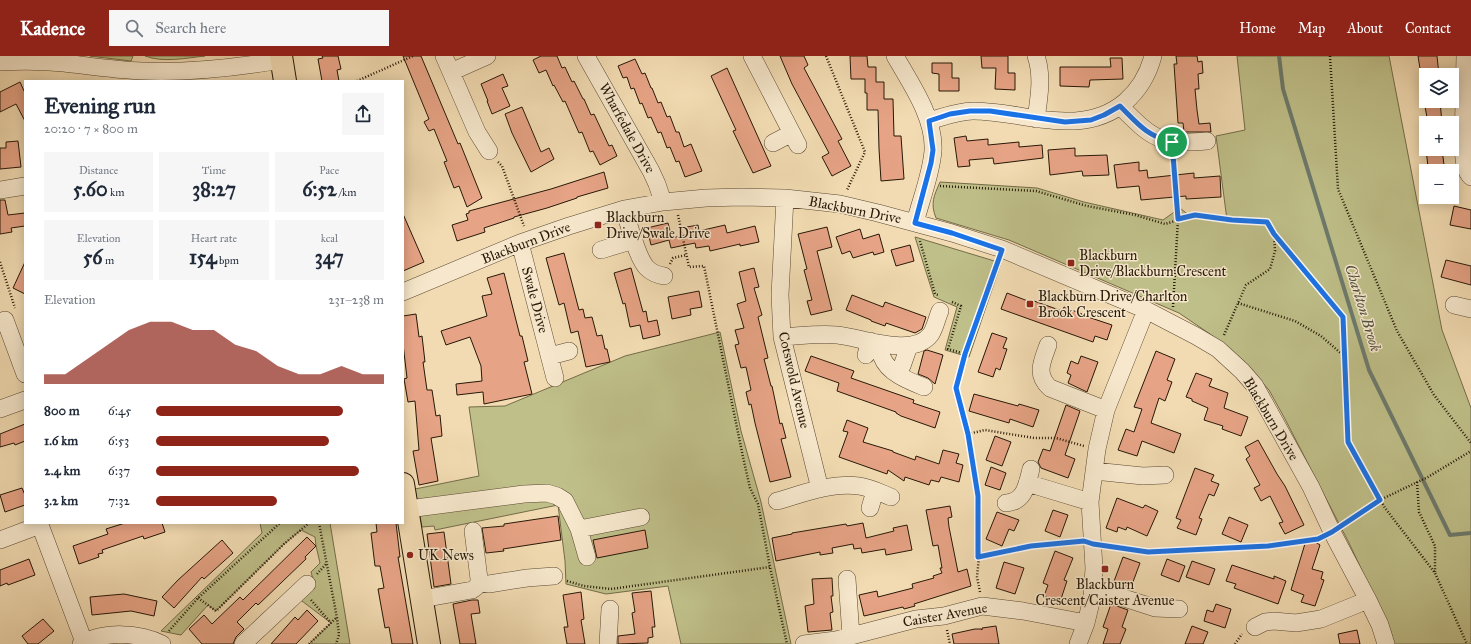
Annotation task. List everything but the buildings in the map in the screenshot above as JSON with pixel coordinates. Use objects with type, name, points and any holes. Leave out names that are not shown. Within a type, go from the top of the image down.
[{"type":"main road","points":[[404,490],[430,644]]},
{"type":"street","points":[[444,56],[477,132],[489,151]]},
{"type":"street","points":[[451,72],[487,56]]},
{"type":"street","name":"Wharfedale Drive","points":[[586,56],[669,202]]},
{"type":"street","points":[[752,56],[795,139],[773,143]]},
{"type":"street","points":[[895,56],[922,104],[929,121],[933,150],[926,184],[915,223]]},
{"type":"street","points":[[1036,56],[1040,81],[1036,119]]},
{"type":"street","points":[[929,121],[950,114],[970,111],[990,111],[1036,119],[1065,122],[1091,120],[1120,106],[1136,93],[1146,78],[1152,56]]},
{"type":"street","points":[[1465,56],[1463,148],[1465,163],[1471,177]]},
{"type":"street","points":[[0,62],[29,61],[57,63],[141,64],[179,71],[243,74],[282,66]]},
{"type":"street","points":[[1120,106],[1144,130],[1158,139],[1172,142],[1207,141]]},
{"type":"street","points":[[0,190],[24,186]]},
{"type":"street","name":"Blackburn Drive","points":[[404,292],[524,242],[569,226],[624,209],[669,202],[741,197],[785,198],[840,204],[952,233],[1002,250],[1146,310],[1170,322],[1218,349],[1242,371],[1255,386],[1310,487],[1368,600],[1380,625],[1386,644]]},
{"type":"street","name":"Cotswold Avenue","points":[[785,198],[780,295],[782,337],[820,489]]},
{"type":"street","points":[[624,209],[642,261],[648,269],[656,274],[664,276]]},
{"type":"street","points":[[601,250],[634,240]]},
{"type":"street","name":"Swale Drive","points":[[524,242],[555,378]]},
{"type":"street","points":[[1078,644],[1086,623],[1093,588],[1094,568],[1090,502],[1097,449],[1106,410],[1146,310]]},
{"type":"street","points":[[782,337],[834,334],[876,347],[909,346],[920,342],[931,334],[940,311]]},
{"type":"street","points":[[8,319],[24,371]]},
{"type":"street","points":[[1048,345],[1041,365],[1041,376],[1045,383],[1050,388],[1106,410]]},
{"type":"street","points":[[902,366],[909,346]]},
{"type":"street","points":[[876,347],[882,358],[894,373],[924,387]]},
{"type":"street","points":[[550,356],[569,350]]},
{"type":"street","points":[[0,409],[24,400]]},
{"type":"street","points":[[1094,471],[1143,476],[1164,475]]},
{"type":"street","points":[[1006,503],[1013,503],[1022,496],[1029,476],[1090,502]]},
{"type":"street","points":[[776,501],[820,489],[853,486],[860,486],[891,497]]},
{"type":"street","points":[[870,508],[875,491]]},
{"type":"street","points":[[408,510],[524,494],[547,493],[557,496],[564,501],[579,529],[587,557]]},
{"type":"street","points":[[579,529],[641,517]]},
{"type":"street","points":[[0,540],[43,524],[82,643],[105,636],[127,634],[144,637],[160,643]]},
{"type":"street","points":[[422,599],[476,588],[479,583],[472,531]]},
{"type":"street","points":[[479,583],[489,584],[527,578],[554,576]]},
{"type":"street","points":[[847,579],[851,636]]},
{"type":"street","points":[[243,644],[304,587]]},
{"type":"street","points":[[1093,588],[1155,608],[1178,609]]},
{"type":"street","points":[[1255,627],[1265,622],[1274,621],[1296,623],[1321,619],[1368,600]]},
{"type":"street","name":"Caister Avenue","points":[[804,644],[836,640],[916,619],[944,616],[982,606],[1022,611],[1086,623]]},
{"type":"street","points":[[608,644],[610,608]]},
{"type":"path","points":[[359,80],[413,56]]},
{"type":"path","points":[[826,56],[865,152],[840,204]]},
{"type":"path","points":[[1330,56],[1338,188],[1397,331],[1434,395],[1471,444]]},
{"type":"path","points":[[1170,322],[1174,304],[1178,219],[1172,142]]},
{"type":"path","points":[[489,151],[502,166],[516,203],[524,242]]},
{"type":"path","points":[[926,184],[1036,191],[1087,206],[1135,215],[1165,224],[1195,215],[1232,220],[1267,222],[1274,234],[1343,317],[1348,442],[1380,500],[1435,574],[1467,644]]},
{"type":"path","points":[[669,202],[689,267],[704,266],[743,457],[750,488],[758,504],[787,644]]},
{"type":"path","points":[[1218,349],[1246,285],[1270,269],[1275,251],[1274,234]]},
{"type":"path","points":[[982,606],[977,577],[978,496],[968,434],[956,388],[965,354],[1002,250]]},
{"type":"path","points":[[0,262],[8,319]]},
{"type":"path","points":[[1238,303],[1295,321],[1321,336],[1345,356]]},
{"type":"path","points":[[968,434],[985,430],[1034,438],[1056,438],[1075,445],[1097,449]]},
{"type":"path","points":[[978,557],[1031,546],[1084,541],[1093,544],[1148,552],[1202,548],[1268,546],[1318,539],[1332,532],[1380,500],[1428,478],[1471,451]]},
{"type":"path","points":[[1417,482],[1419,512],[1435,546],[1435,574]]},
{"type":"path","points":[[160,643],[198,598],[279,524]]},
{"type":"path","points":[[198,598],[216,611],[284,544],[308,524]]},
{"type":"path","points":[[319,524],[337,618],[338,635],[336,644]]},
{"type":"path","points":[[554,576],[584,586],[611,589],[770,567]]},
{"type":"path","points":[[304,587],[331,623]]},
{"type":"path","points":[[309,644],[337,618]]},
{"type":"green space","points":[[90,56],[133,56],[131,61]]},
{"type":"green space","points":[[145,56],[205,56],[167,60]]},
{"type":"green space","points":[[1237,56],[1389,56],[1442,330],[1471,408],[1471,644],[1394,644],[1391,632],[1349,543],[1269,390],[1243,361],[1210,334],[1179,313],[1009,240],[936,218],[934,213],[933,204],[940,182],[1037,188],[1084,202],[1163,220],[1180,208],[1191,217],[1227,220],[1216,136],[1245,130]]},
{"type":"green space","points":[[915,237],[1001,263],[969,357],[945,350],[957,307],[934,297]]},
{"type":"green space","points":[[720,332],[741,431],[761,502],[791,644],[681,644],[668,586],[606,594],[566,584],[565,561],[558,505],[435,530],[434,526],[422,527],[415,489],[479,476],[469,407],[505,406],[625,356]]},
{"type":"green space","points":[[260,524],[330,524],[350,644],[309,644],[331,623],[298,598],[314,583],[311,572],[320,563],[315,537],[301,530],[284,544],[216,611],[208,605],[181,635],[161,631],[262,533]]},
{"type":"waterway","name":"Charlton Brook","points":[[1279,56],[1283,89],[1369,370],[1450,535],[1471,533]]},
{"type":"place","name":"Blackburn Drive/Swale Drive","points":[[598,225]]},
{"type":"place","name":"Blackburn Drive/Blackburn Crescent","points":[[1071,263]]},
{"type":"place","name":"Blackburn Drive/Charlton Brook Crescent","points":[[1030,304]]},
{"type":"place","name":"UK News","points":[[410,555]]},
{"type":"place","name":"Blackburn Crescent/Caister Avenue","points":[[1105,569]]},
{"type":"route","points":[[1120,106],[1144,130],[1158,139],[1172,142],[1178,219],[1195,215],[1232,220],[1267,222],[1274,234],[1343,317],[1348,442],[1380,500],[1332,532],[1318,539],[1268,546],[1202,548],[1148,552],[1093,544],[1084,541],[1031,546],[978,557],[978,496],[968,434],[956,388],[965,354],[1002,250],[952,233],[915,223],[926,184],[933,150],[929,121],[950,114],[970,111],[990,111],[1036,119],[1065,122],[1091,120],[1120,106]]}]
